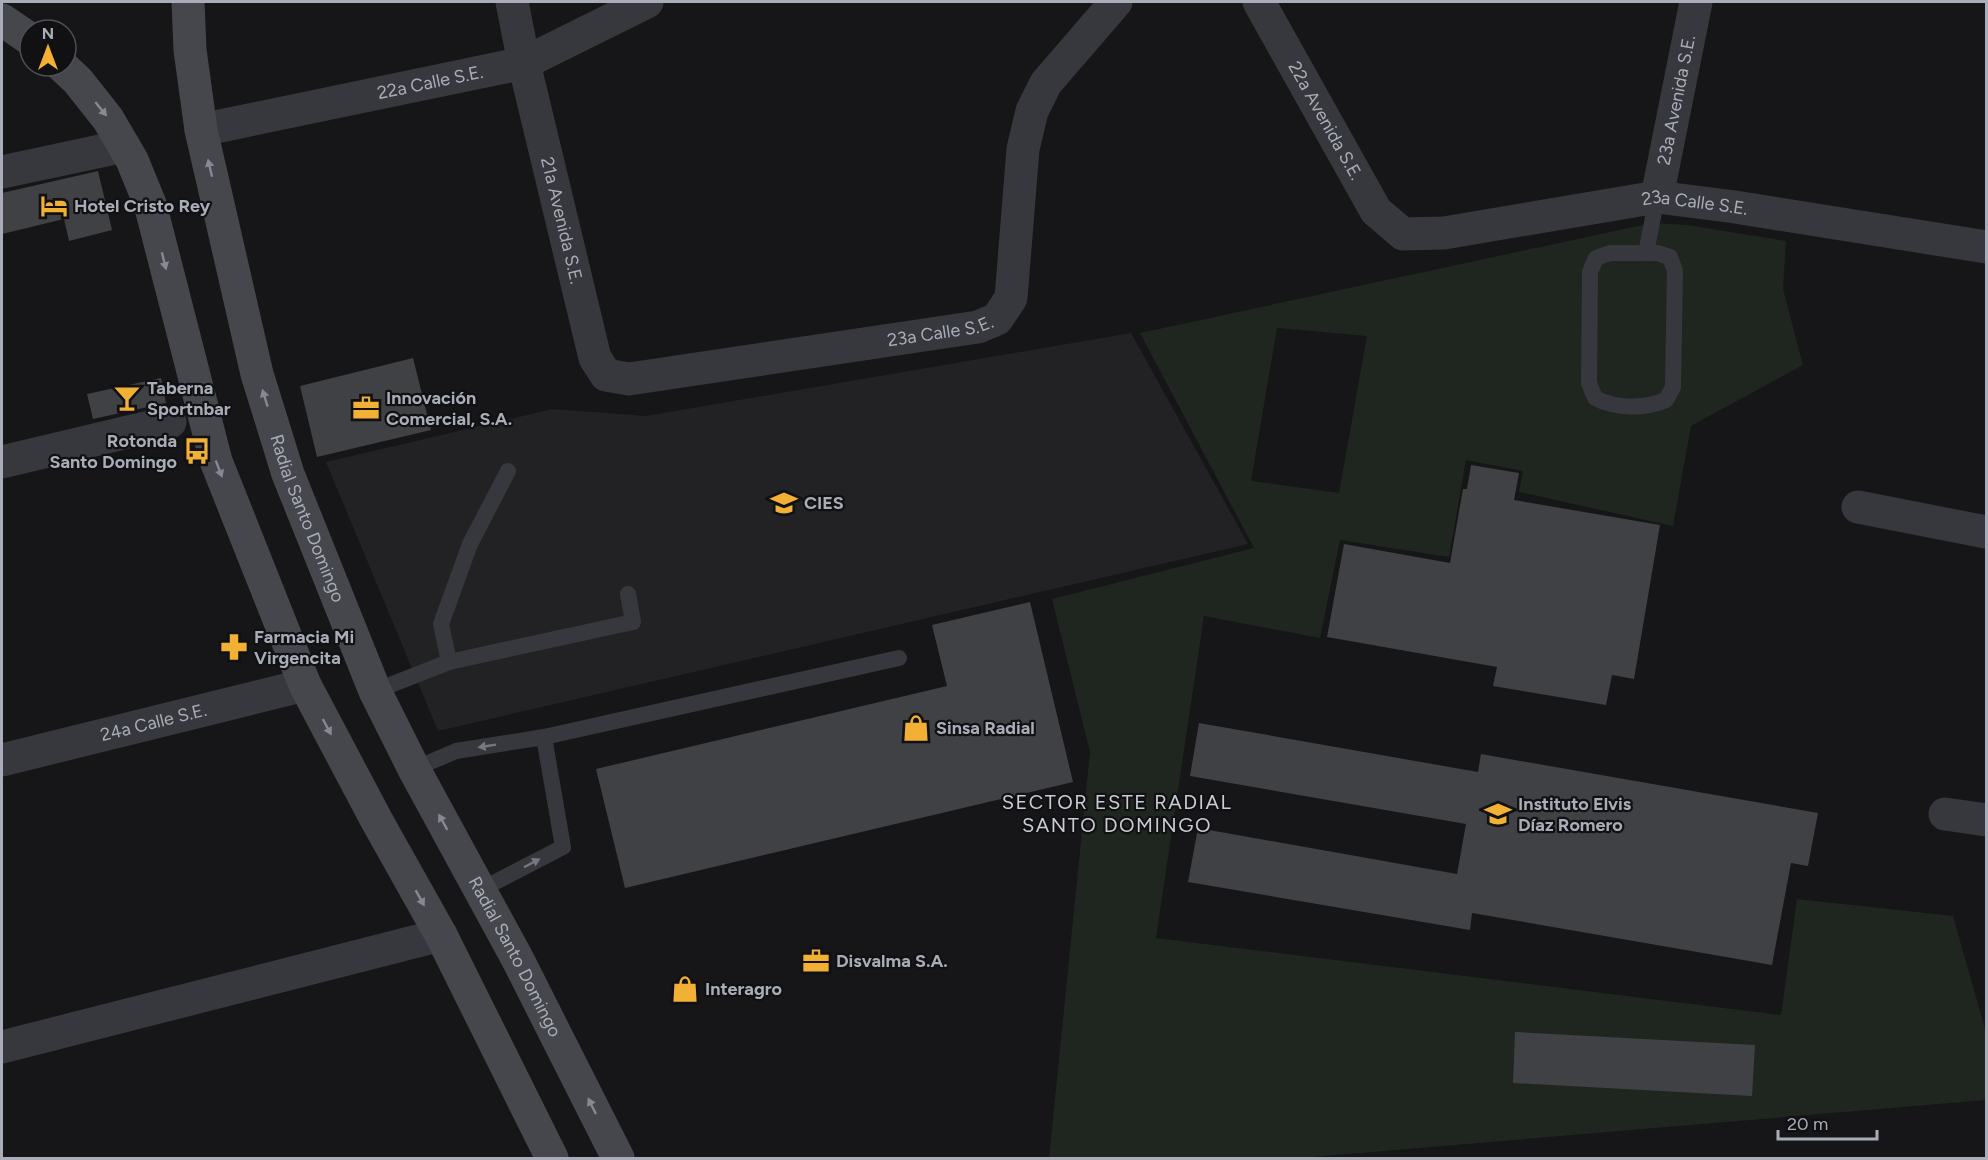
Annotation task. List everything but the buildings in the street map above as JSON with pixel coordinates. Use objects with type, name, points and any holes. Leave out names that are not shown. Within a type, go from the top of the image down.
[{"type":"main road","name":"Radial Santo Domingo","points":[[188,2],[190,50],[201,130],[257,374],[284,463],[375,691],[414,770],[517,958],[618,1158]]},
{"type":"main road","points":[[2,20],[18,31]]},
{"type":"main road","points":[[75,78],[108,118],[132,160],[150,204],[216,461],[304,685],[441,935],[552,1158]]},
{"type":"street","name":"21a Avenida S.E.","points":[[512,2],[524,63],[595,358],[606,375]]},
{"type":"street","name":"22a Calle S.E.","points":[[201,130],[524,63],[647,2]]},
{"type":"street","name":"23a Calle S.E.","points":[[606,375],[629,379],[978,327],[997,319],[1011,298],[1023,149],[1032,111],[1046,83],[1116,2]]},
{"type":"street","name":"22a Avenida S.E.","points":[[1259,2],[1377,211],[1403,234]]},
{"type":"street","name":"23a Avenida S.E.","points":[[1657,197],[1696,2]]},
{"type":"street","points":[[2,172],[124,146]]},
{"type":"street","name":"23a Calle S.E.","points":[[1403,234],[1444,233],[1657,197],[1735,207],[1986,247]]},
{"type":"street","points":[[2,462],[170,422]]},
{"type":"street","points":[[1858,507],[1986,532]]},
{"type":"street","name":"24a Calle S.E.","points":[[2,759],[304,685]]},
{"type":"street","points":[[1945,814],[1986,820]]},
{"type":"street","points":[[2,1047],[441,935]]},
{"type":"lane","points":[[1646,253],[1657,197]]},
{"type":"lane","points":[[1610,253],[1646,253],[1657,253],[1670,257],[1675,271],[1673,387],[1666,400],[1652,406],[1610,405],[1595,398],[1589,383],[1590,272],[1596,258],[1610,253]]},
{"type":"lane","points":[[449,662],[441,624],[470,544],[508,471]]},
{"type":"lane","points":[[375,691],[449,662],[633,622],[628,594]]},
{"type":"lane","points":[[414,770],[456,751],[544,737],[899,658]]},
{"type":"lane","points":[[480,891],[562,847],[544,737]]},
{"type":"shaded area","points":[[1652,223],[1687,225],[1786,241],[1783,289],[1803,365],[1691,426],[1673,526],[1519,492],[1523,471],[1466,460],[1449,557],[1340,540],[1320,638],[1204,616],[1156,938],[1781,1015],[1797,899],[1953,916],[1986,1032],[1986,1100],[1301,1158],[1049,1158],[1090,752],[1052,599],[1254,548],[1140,333]],"holes":[[[1277,328],[1367,336],[1339,493],[1251,481]]]},
{"type":"shaded area","name":"CIES","points":[[1131,333],[1248,544],[438,731],[326,462],[553,409],[646,416]]},
{"type":"place","name":"Hotel Cristo Rey","points":[[54,206]]},
{"type":"place","name":"Taberna Sportnbar","points":[[127,398]]},
{"type":"place","name":"Innovación Comercial, S.A.","points":[[366,408]]},
{"type":"place","name":"Rotonda Santo Domingo","points":[[197,451]]},
{"type":"place","name":"CIES","points":[[784,503]]},
{"type":"place","name":"Farmacia Mi Virgencita","points":[[234,647]]},
{"type":"place","name":"Sinsa Radial","points":[[916,728]]},
{"type":"place","name":"Instituto Elvis Díaz Romero","points":[[1498,814]]},
{"type":"place","name":"Disvalma S.A.","points":[[816,961]]},
{"type":"place","name":"Interagro","points":[[685,989]]},
{"type":"district","name":"SECTOR ESTE RADIAL SANTO DOMINGO","points":[[1117,814]]}]
